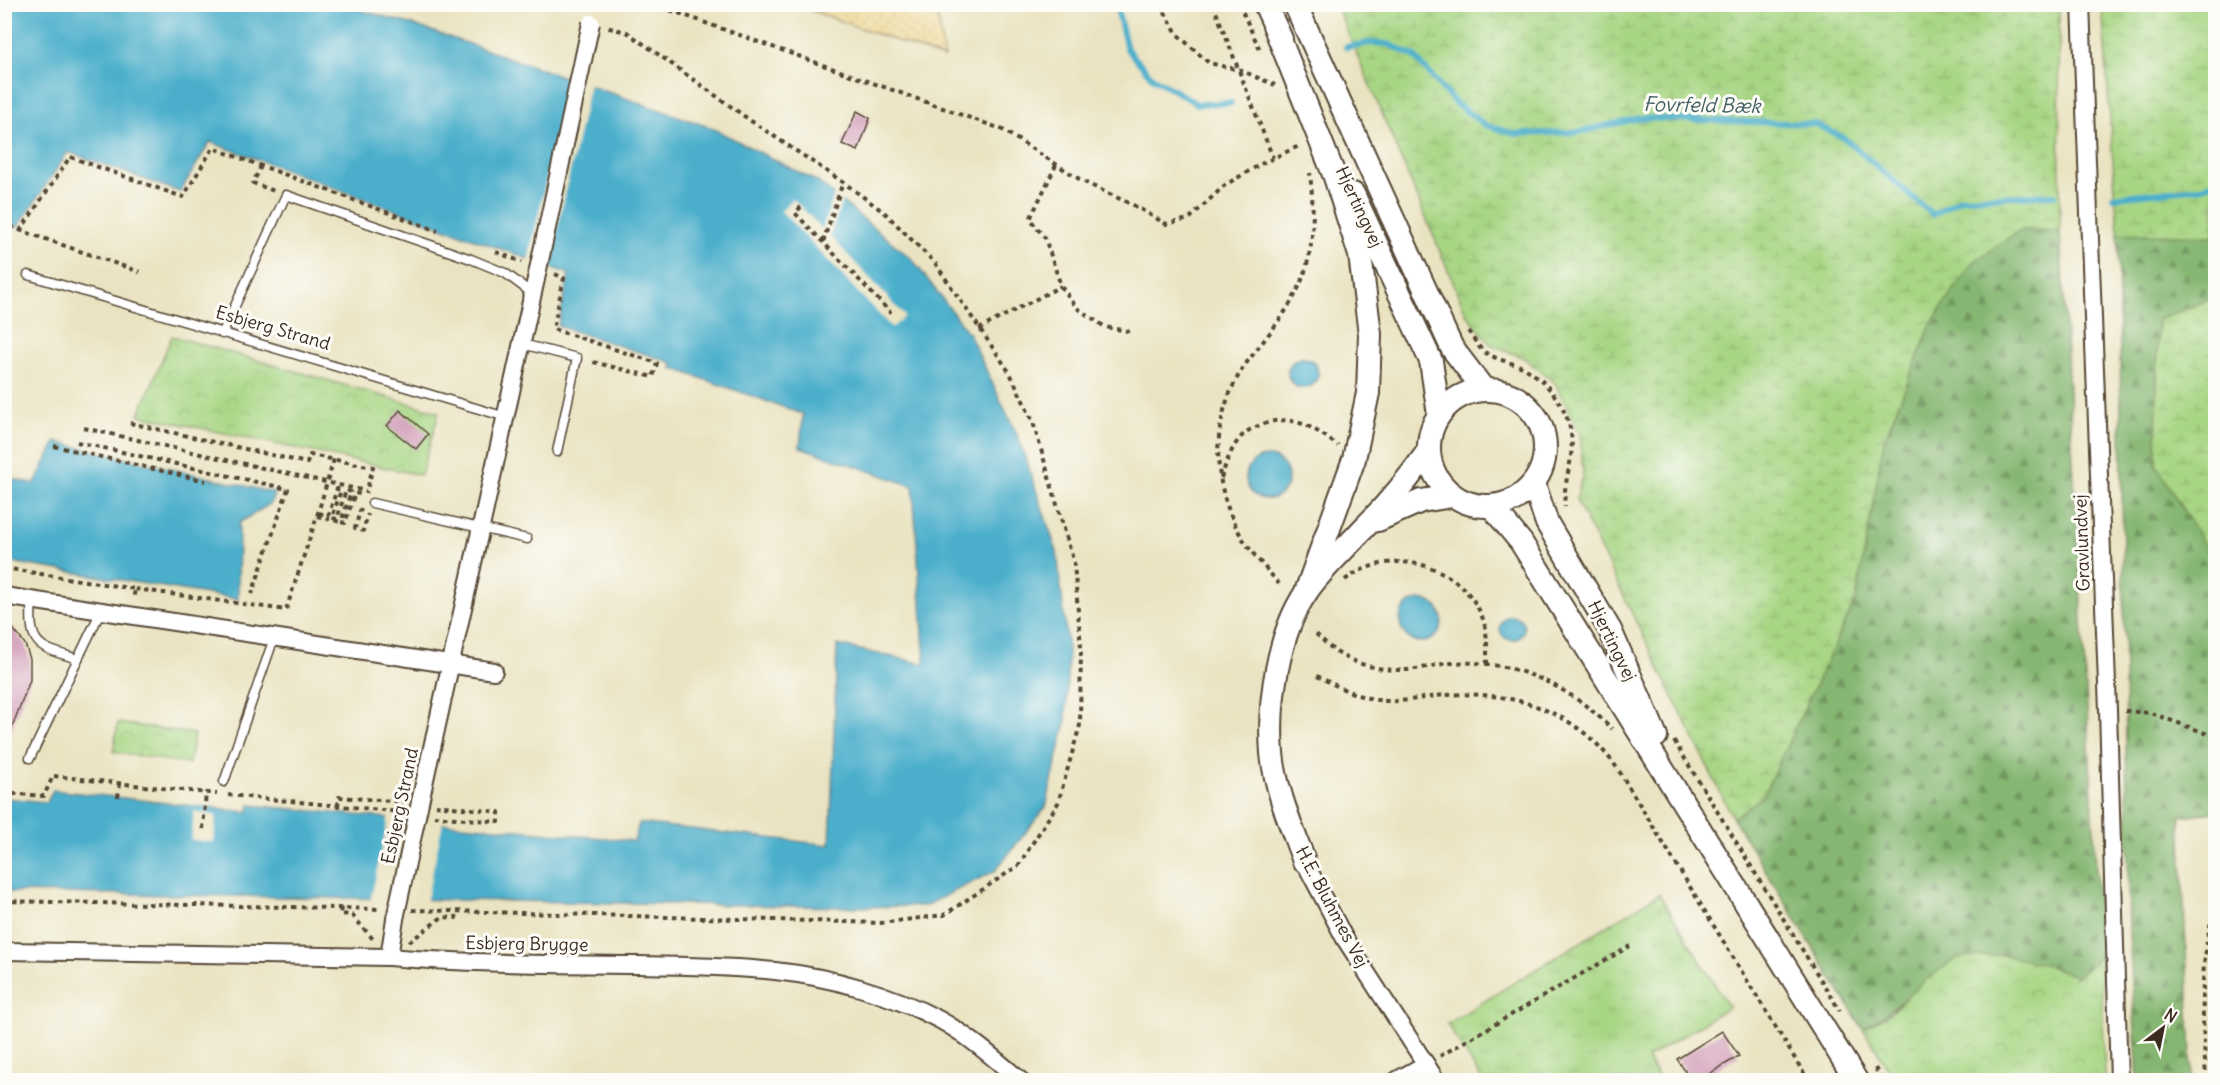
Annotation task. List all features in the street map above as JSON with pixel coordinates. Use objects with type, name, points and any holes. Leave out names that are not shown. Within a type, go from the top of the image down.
[{"type":"main road","name":"Hjertingvej","points":[[1265,4],[1431,360],[1439,415]]},
{"type":"main road","name":"Hjertingvej","points":[[1295,4],[1452,348],[1484,390]]},
{"type":"main road","points":[[1274,25],[1335,177],[1360,255],[1370,334],[1368,393],[1354,459],[1339,506],[1306,592]]},
{"type":"main road","points":[[1484,390],[1503,392],[1520,400],[1534,413],[1542,430],[1545,448],[1542,467],[1534,484],[1522,495],[1508,503],[1492,507],[1472,505],[1453,496],[1440,483],[1432,468],[1429,450],[1431,432],[1439,415],[1451,402],[1467,394],[1484,390]]},
{"type":"main road","name":"H.E. Bluhmes Vej","points":[[1304,861],[1285,811],[1272,754],[1272,697],[1281,652],[1306,592],[1410,478],[1429,450]]},
{"type":"main road","name":"Hjertingvej","points":[[1534,484],[1547,523],[1610,630],[1684,801]]},
{"type":"main road","name":"H.E. Bluhmes Vej","points":[[1364,529],[1390,513],[1421,501],[1453,496]]},
{"type":"main road","name":"Hjertingvej","points":[[1492,507],[1521,542],[1856,1080]]},
{"type":"street","name":"Gravlundvej","points":[[2081,4],[2120,1080]]},
{"type":"street","name":"Esbjerg Strand","points":[[388,957],[391,914],[419,810],[452,664],[538,278],[591,23]]},
{"type":"street","points":[[4,596],[494,671]]},
{"type":"street","name":"H.E. Bluhmes Vej","points":[[1304,861],[1345,939],[1436,1080]]},
{"type":"street","name":"Esbjerg Brygge","points":[[4,951],[388,957],[433,961],[776,971],[838,982],[892,999],[941,1021],[990,1054],[1020,1080]]},
{"type":"street","points":[[1397,1080],[1426,1064]]},
{"type":"lane","points":[[222,334],[286,195],[505,273],[538,278]]},
{"type":"lane","name":"Esbjerg Strand","points":[[28,275],[506,417]]},
{"type":"lane","points":[[522,344],[577,358],[557,452]]},
{"type":"lane","points":[[372,503],[527,538]]},
{"type":"lane","points":[[32,600],[30,623],[35,639],[48,650],[78,659]]},
{"type":"lane","points":[[30,758],[101,611]]},
{"type":"lane","points":[[224,782],[274,638]]},
{"type":"path","points":[[653,4],[1001,129],[1083,182],[1133,205],[1166,224],[1188,219],[1225,185],[1302,144]]},
{"type":"path","points":[[1160,4],[1178,35],[1209,63],[1240,70],[1275,85]]},
{"type":"path","points":[[1213,4],[1273,158]]},
{"type":"path","points":[[410,910],[881,923],[944,915],[1018,866],[1058,803],[1080,725],[1081,647],[1074,563],[1033,422],[1010,373],[935,263],[885,213],[843,182],[751,121],[627,32],[591,23]]},
{"type":"path","points":[[20,231],[70,156],[183,196],[213,148],[440,232]]},
{"type":"path","points":[[1056,165],[1030,219],[1045,238],[1061,286],[1077,308],[1105,327],[1132,332]]},
{"type":"path","points":[[261,166],[253,183],[286,195]]},
{"type":"path","points":[[1279,584],[1240,535],[1226,504],[1220,481],[1217,442],[1231,388],[1240,372],[1286,313],[1308,261],[1314,215],[1311,171],[1318,180]]},
{"type":"path","points":[[823,242],[843,182]]},
{"type":"path","points":[[801,207],[795,213],[891,313]]},
{"type":"path","points":[[4,231],[8,226],[140,272]]},
{"type":"path","points":[[485,249],[538,278],[564,278],[553,329],[657,363],[653,377],[577,358]]},
{"type":"path","points":[[980,329],[1061,286]]},
{"type":"path","points":[[1464,325],[1483,351],[1524,368],[1548,387],[1563,409],[1571,433],[1572,461],[1563,492],[1566,516]]},
{"type":"path","points":[[1220,481],[1232,450],[1242,436],[1256,427],[1276,420],[1297,421],[1320,432],[1341,448],[1343,437]]},
{"type":"path","points":[[130,423],[307,463],[310,455],[374,467],[365,496],[355,493],[345,523],[318,514]]},
{"type":"path","points":[[84,428],[366,491]]},
{"type":"path","points":[[77,442],[288,489],[252,594]]},
{"type":"path","points":[[54,446],[206,481]]},
{"type":"path","points":[[4,568],[286,610],[334,459]]},
{"type":"path","points":[[318,514],[328,516],[338,486]]},
{"type":"path","points":[[332,519],[341,490],[338,486]]},
{"type":"path","points":[[332,519],[337,519],[346,490],[352,489]]},
{"type":"path","points":[[341,522],[352,489]]},
{"type":"path","points":[[362,506],[355,528],[363,531],[372,503]]},
{"type":"path","points":[[1339,586],[1347,578],[1368,567],[1390,561],[1413,562],[1436,569],[1456,581],[1471,598],[1482,618],[1488,641],[1487,664]]},
{"type":"path","points":[[130,615],[135,589]]},
{"type":"path","points":[[1309,636],[1313,627]]},
{"type":"path","points":[[1316,634],[1340,654],[1361,663],[1385,669],[1407,670],[1453,663],[1487,664],[1521,670],[1546,680],[1570,694],[1597,714],[1613,730]]},
{"type":"path","points":[[1317,676],[1340,688],[1373,700],[1407,702],[1438,696],[1475,693],[1511,698],[1562,718],[1594,740],[1622,774],[1808,1080]]},
{"type":"path","points":[[2108,710],[2151,713],[2216,737]]},
{"type":"path","points":[[1671,731],[1842,1014]]},
{"type":"path","points":[[4,793],[44,796],[53,776],[419,810],[499,822]]},
{"type":"path","points":[[118,797],[120,783]]},
{"type":"path","points":[[203,830],[206,792]]},
{"type":"path","points":[[4,901],[341,908],[391,914]]},
{"type":"path","points":[[2206,1080],[2201,987],[2208,928],[2216,905]]},
{"type":"path","points":[[341,908],[340,914],[352,915],[388,957],[442,917],[456,918],[457,911]]},
{"type":"path","points":[[1426,1064],[1630,946]]},
{"type":"path","points":[[1871,1062],[1882,1080]]},
{"type":"green space","points":[[1336,5],[2059,5],[2060,231],[2020,230],[1972,263],[1932,322],[1884,440],[1856,599],[1763,796],[1733,818],[1576,500],[1583,473],[1580,435],[1555,383],[1524,358],[1490,344],[1466,313]]},
{"type":"green space","points":[[2102,5],[2215,5],[2215,236],[2118,233]]},
{"type":"green space","points":[[2020,230],[2060,231],[2101,956],[2077,977],[2044,964],[1957,958],[1888,1013],[1863,1029],[1733,818],[1763,796],[1856,599],[1884,440],[1932,322],[1972,263]]},
{"type":"green space","points":[[2118,233],[2215,236],[2215,297],[2158,320],[2156,464],[2216,563],[2215,812],[2180,816],[2192,1080],[2138,1080],[2129,931]]},
{"type":"green space","points":[[2215,297],[2216,422],[2210,454],[2215,472],[2215,563],[2156,464],[2158,320]]},
{"type":"green space","points":[[172,336],[439,412],[421,475],[139,415]]},
{"type":"green space","points":[[118,723],[194,734],[189,764],[113,752]]},
{"type":"green space","points":[[1659,894],[1729,1007],[1647,1058],[1660,1080],[1482,1080],[1447,1024]]},
{"type":"green space","points":[[2002,955],[2044,964],[2077,977],[2101,956],[2105,1080],[1895,1080],[1863,1029],[1890,1013],[1922,983],[1957,958]]},
{"type":"sand","points":[[796,5],[936,5],[944,58]]},
{"type":"water","points":[[5,5],[343,5],[417,26],[712,128],[818,182],[912,259],[969,334],[1019,439],[1057,552],[1068,650],[1066,722],[1046,807],[995,871],[925,906],[845,907],[5,892],[5,798],[47,802],[53,790],[248,812],[250,805],[634,841],[639,823],[830,845],[837,645],[925,664],[913,486],[800,447],[803,414],[672,368],[673,363],[558,326],[569,274],[210,142],[180,192],[68,152],[18,227],[13,224],[5,237]]},
{"type":"water","points":[[1303,358],[1309,359],[1317,367],[1317,379],[1309,387],[1303,388],[1297,387],[1289,379],[1288,373],[1289,367],[1297,359]]},
{"type":"water","points":[[56,442],[275,493],[270,504],[239,523],[238,599],[5,561],[5,477],[34,484]]},
{"type":"water","points":[[1267,457],[1282,463],[1288,478],[1282,493],[1267,499],[1252,493],[1246,478],[1252,463]]},
{"type":"water","points":[[1421,600],[1436,606],[1442,621],[1436,636],[1421,642],[1406,636],[1400,621],[1406,606]]},
{"type":"water","points":[[1507,616],[1517,616],[1524,623],[1524,633],[1517,640],[1507,640],[1500,633],[1500,623]]},
{"type":"pier","points":[[569,76],[590,83],[548,270],[528,262]]},
{"type":"pier","points":[[835,192],[843,198],[830,236],[905,316],[892,328],[781,211],[793,199],[822,229]]},
{"type":"pier","points":[[194,812],[216,815],[214,842],[191,840]]},
{"type":"pier","points":[[389,815],[443,821],[426,903],[370,902]]},
{"type":"building","points":[[857,111],[870,118],[858,151],[842,144]]},
{"type":"building","points":[[400,410],[428,434],[416,449],[387,426]]},
{"type":"building","points":[[4,617],[25,644],[30,659],[30,680],[6,743],[4,742]]},
{"type":"building","points":[[1722,1031],[1739,1056],[1699,1080],[1691,1080],[1677,1059]]},
{"type":"waterway","name":"Fovrfeld Bæk","points":[[1116,4],[1127,49],[1152,77],[1197,104],[1231,103]]},
{"type":"waterway","name":"Fovrfeld Bæk","points":[[1346,47],[1369,43],[1388,44],[1414,56],[1455,103],[1485,125],[1515,134],[1579,132],[1640,118],[1815,124],[1844,138],[1933,215],[1961,198],[2054,195]]},
{"type":"waterway","name":"Fovrfeld Bæk","points":[[2114,197],[2200,188],[2216,181]]}]
